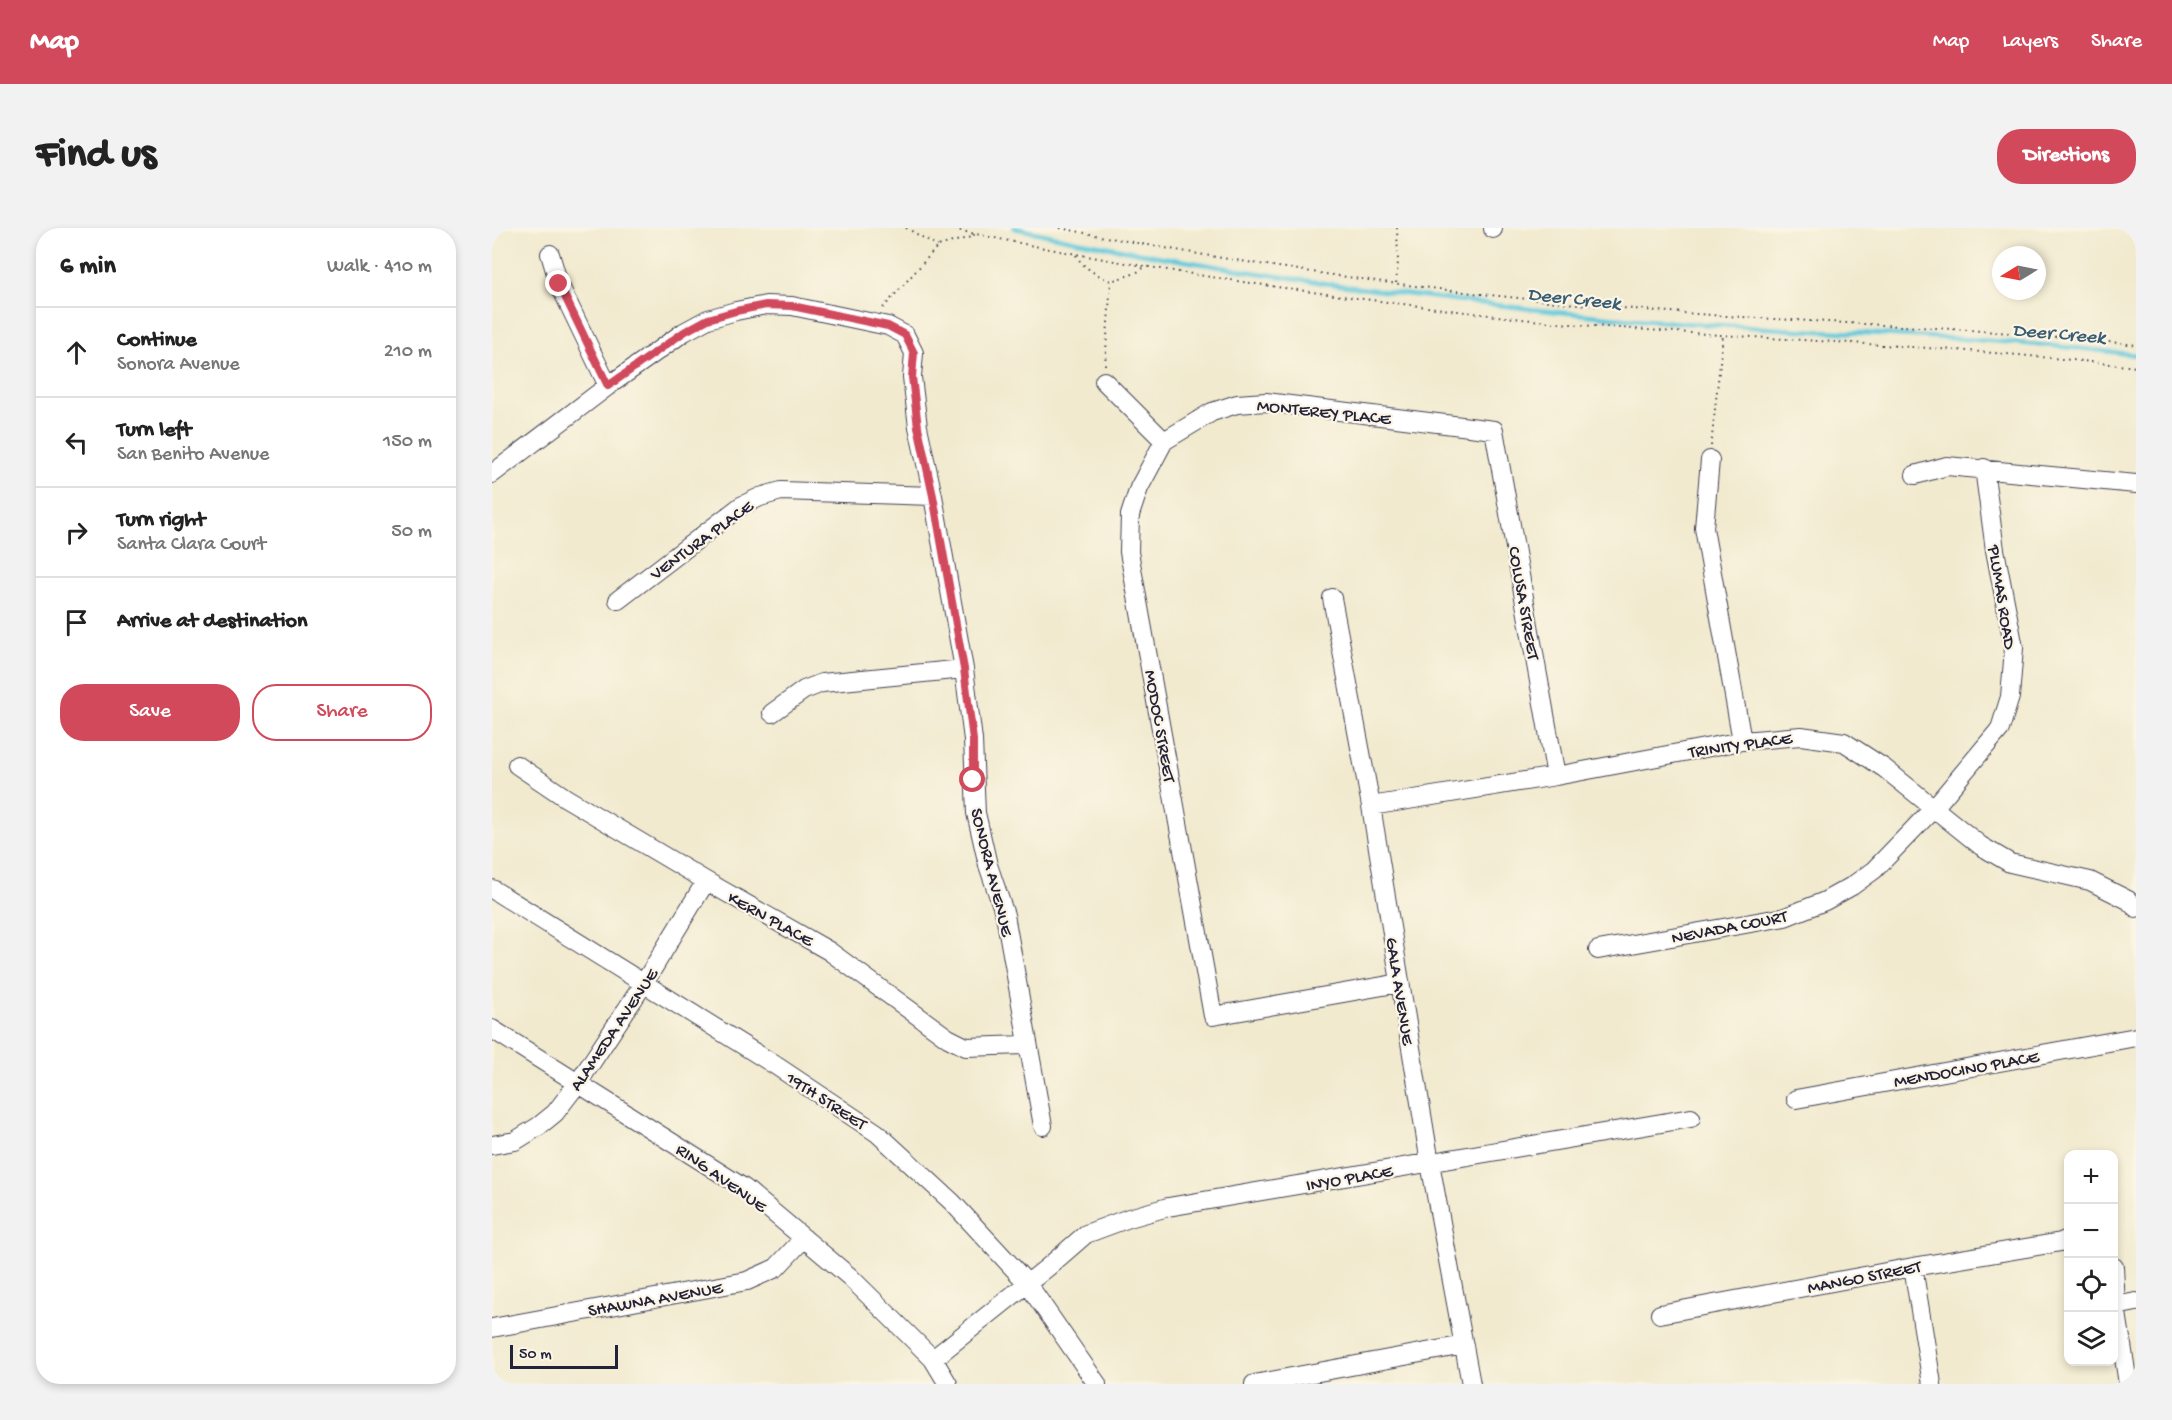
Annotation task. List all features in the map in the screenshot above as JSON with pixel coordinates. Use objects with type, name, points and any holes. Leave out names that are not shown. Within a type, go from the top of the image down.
[{"type":"street","points":[[550,254],[559,284],[608,386]]},
{"type":"street","points":[[492,474],[608,386],[684,332],[708,319],[766,305],[792,306],[870,322]]},
{"type":"street","name":"SONORA AVENUE","points":[[870,322],[888,326],[905,335],[914,353],[912,377],[918,427],[933,496],[964,669],[973,740],[976,813],[988,865],[1005,915],[1043,1126]]},
{"type":"street","points":[[1104,381],[1164,441]]},
{"type":"street","name":"MONTEREY PLACE","points":[[1164,441],[1212,412],[1237,404],[1266,402],[1494,430]]},
{"type":"street","name":"COLUSA STREET","points":[[1494,430],[1556,776]]},
{"type":"street","name":"MODOC STREET","points":[[1164,441],[1139,488],[1130,515],[1130,552],[1213,1016],[1400,983]]},
{"type":"street","points":[[1710,460],[1704,528],[1742,741]]},
{"type":"street","points":[[1915,475],[1947,466],[2136,484]]},
{"type":"street","name":"PLUMAS ROAD","points":[[1932,809],[2000,729],[2010,697],[2014,648],[1995,550],[1984,468]]},
{"type":"street","name":"VENTURA PLACE","points":[[618,600],[741,506],[760,497],[781,491],[933,496]]},
{"type":"street","name":"GALA AVENUE","points":[[1332,598],[1371,806],[1430,1163],[1471,1384]]},
{"type":"street","points":[[772,713],[804,690],[822,683],[964,669]]},
{"type":"street","name":"TRINITY PLACE","points":[[1371,806],[1556,776],[1742,741],[1802,736],[1844,742],[1884,768],[1932,809],[1981,846],[2010,863],[2090,880],[2128,900],[2136,908]]},
{"type":"street","name":"KERN PLACE","points":[[517,765],[566,798],[829,951],[948,1038],[966,1047],[1029,1045]]},
{"type":"street","name":"NEVADA COURT","points":[[1598,950],[1785,917],[1806,909],[1852,886],[1874,870],[1932,809]]},
{"type":"street","name":"ALAMEDA AVENUE","points":[[492,1145],[515,1141],[555,1113],[578,1083],[644,983],[706,881]]},
{"type":"street","name":"19TH STREET","points":[[492,889],[775,1065],[877,1133],[952,1202],[1027,1283],[1097,1384]]},
{"type":"street","name":"RING AVENUE","points":[[492,1029],[744,1188],[850,1277],[933,1359],[948,1384]]},
{"type":"street","name":"MENDOCINO PLACE","points":[[1796,1098],[2136,1037]]},
{"type":"street","name":"INYO PLACE","points":[[933,1359],[1086,1234],[1129,1218],[1168,1207],[1691,1118]]},
{"type":"street","name":"SHAWNA AVENUE","points":[[492,1328],[747,1281],[776,1268],[804,1238]]},
{"type":"street","name":"MANGO STREET","points":[[1660,1314],[2064,1241]]},
{"type":"street","points":[[1913,1267],[1932,1384]]},
{"type":"street","points":[[2118,1306],[2136,1302]]},
{"type":"street","points":[[2117,1312],[2128,1384]]},
{"type":"street","points":[[1254,1384],[1464,1346]]},
{"type":"path","points":[[906,228],[938,246]]},
{"type":"path","points":[[948,228],[1076,255],[1280,288],[1489,315],[1606,327],[2023,354],[2136,367]]},
{"type":"path","points":[[1060,228],[1172,250],[1396,283],[1583,305],[2023,334],[2136,345]]},
{"type":"path","points":[[1396,283],[1397,228]]},
{"type":"path","points":[[870,322],[938,246],[975,234]]},
{"type":"path","points":[[1076,255],[1079,261],[1111,281],[1136,273],[1146,266]]},
{"type":"path","points":[[1104,381],[1111,281]]},
{"type":"path","points":[[1710,460],[1723,334]]},
{"type":"waterway","name":"Deer Creek","points":[[1014,228],[1236,270],[1460,301],[1609,317],[2005,342],[2136,355]]},
{"type":"route","points":[[559,284],[608,386],[684,332],[708,319],[766,305],[792,306],[888,326],[905,335],[914,353],[912,377],[918,427],[933,496],[964,669],[973,740],[973,780]]}]
